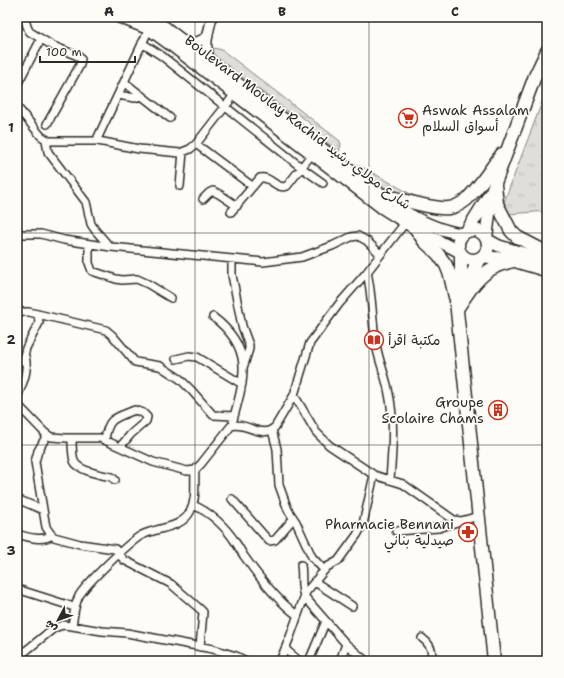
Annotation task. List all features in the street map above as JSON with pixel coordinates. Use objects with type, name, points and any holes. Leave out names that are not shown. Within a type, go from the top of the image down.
[{"type":"highway","points":[[457,306],[461,279],[458,241],[493,187],[547,51]]},
{"type":"highway","points":[[380,194],[444,208],[456,206],[471,195],[491,167],[508,147]]},
{"type":"highway","points":[[457,306],[462,292],[488,246],[486,239],[493,187]]},
{"type":"highway","points":[[493,187],[498,204],[512,231],[517,237],[540,249],[547,255]]},
{"type":"highway","points":[[416,229],[424,242],[438,254],[446,265],[450,275],[457,306],[494,661]]},
{"type":"highway","points":[[465,232],[477,231],[486,239]]},
{"type":"highway","points":[[460,253],[470,260],[481,258]]},
{"type":"highway","points":[[457,306],[484,274],[494,267],[513,261]]},
{"type":"main road","name":"Boulevard Moulay Rachid شارع مولاي رشيد","points":[[119,17],[149,29],[381,207],[405,223],[460,253]]},
{"type":"main road","name":"Boulevard Moulay Rachid شارع مولاي رشيد","points":[[148,17],[166,28],[403,211],[416,219],[449,232],[465,232]]},
{"type":"main road","points":[[486,239],[499,246],[547,260]]},
{"type":"main road","points":[[481,258],[495,257],[547,271]]},
{"type":"street","points":[[24,17],[28,29],[53,46],[78,56],[81,62],[47,124]]},
{"type":"street","points":[[211,63],[206,50],[212,17]]},
{"type":"street","points":[[98,141],[98,137],[149,29]]},
{"type":"street","points":[[183,42],[190,44],[208,36]]},
{"type":"street","points":[[17,85],[41,39]]},
{"type":"street","points":[[142,43],[162,56],[302,168],[324,183]]},
{"type":"street","points":[[124,82],[170,118]]},
{"type":"street","points":[[17,107],[46,140],[54,142],[98,141],[139,149],[178,153],[183,152],[196,144],[235,94]]},
{"type":"street","points":[[118,95],[136,98],[141,95]]},
{"type":"street","points":[[46,140],[48,152],[86,202],[91,224],[110,247]]},
{"type":"street","points":[[196,144],[252,186]]},
{"type":"street","points":[[180,186],[183,152]]},
{"type":"street","points":[[231,212],[259,178],[263,177],[280,187],[285,187],[312,154]]},
{"type":"street","points":[[204,199],[213,191],[237,206]]},
{"type":"street","points":[[232,426],[239,426],[266,432],[272,430],[294,395],[310,343],[339,304],[367,272],[405,223]]},
{"type":"street","points":[[17,234],[41,234],[64,240],[110,247],[263,262],[290,259],[316,252],[354,236],[358,236],[367,241],[380,254]]},
{"type":"street","points":[[89,244],[89,263],[92,270],[116,279],[138,279],[171,298]]},
{"type":"street","points":[[17,404],[47,435],[57,438],[95,437],[105,440],[153,462],[188,471],[195,470],[232,426],[242,384],[244,365],[248,353],[249,345],[242,326],[232,275],[232,260]]},
{"type":"street","points":[[367,272],[371,287],[378,357],[387,384],[391,406],[392,453],[390,480]]},
{"type":"street","points":[[17,314],[23,312],[38,314],[106,330],[135,362],[160,366],[180,379],[213,415],[234,416]]},
{"type":"street","points":[[17,363],[23,360],[26,348],[39,323],[38,314]]},
{"type":"street","points":[[213,317],[222,324],[234,338],[238,345],[244,365]]},
{"type":"street","points":[[17,397],[25,375],[27,364],[24,356]]},
{"type":"street","points":[[176,359],[189,356],[197,357],[242,384]]},
{"type":"street","points":[[294,395],[311,425],[321,439],[351,461],[374,475],[408,488],[449,518],[460,521]]},
{"type":"street","points":[[105,440],[108,425],[113,419],[135,410],[143,413],[147,417],[146,421],[131,434],[120,447]]},
{"type":"street","points":[[272,430],[277,449],[279,485],[288,510],[296,522],[312,556],[324,570]]},
{"type":"street","points":[[47,435],[38,451],[35,462],[46,526],[52,535],[73,542],[115,549],[124,560],[170,584],[200,609],[203,614],[200,647]]},
{"type":"street","points":[[72,438],[74,460],[76,464],[81,468],[112,477],[115,480]]},
{"type":"street","points":[[72,626],[74,606],[81,592],[119,554],[142,535],[181,522],[187,516],[193,505],[195,470]]},
{"type":"street","points":[[280,661],[304,596],[327,567],[338,562],[360,530],[363,524],[374,475]]},
{"type":"street","points":[[17,499],[43,510]]},
{"type":"street","points":[[232,499],[270,542],[275,540],[293,519]]},
{"type":"street","points":[[193,505],[216,518],[236,541],[242,554],[259,576],[289,609],[297,615]]},
{"type":"street","points":[[396,531],[439,528],[479,516]]},
{"type":"street","points":[[19,536],[41,539],[52,535]]},
{"type":"street","points":[[301,565],[301,586],[304,596],[346,644],[366,661]]},
{"type":"street","points":[[314,582],[352,606]]},
{"type":"street","points":[[17,589],[74,606]]},
{"type":"street","points":[[309,661],[326,621]]},
{"type":"street","points":[[17,658],[54,628],[72,626],[127,633],[213,649],[236,656],[246,661]]},
{"type":"street","points":[[422,638],[428,643],[432,652],[431,661]]},
{"type":"street","points":[[340,661],[346,644]]},
{"type":"street","points":[[285,649],[299,661]]},
{"type":"green space","points":[[214,48],[222,50],[340,141],[341,145],[339,152],[313,132],[314,127],[297,113],[292,115],[214,55]]},
{"type":"green space","points":[[547,89],[547,211],[509,214],[504,202]]},
{"type":"green space","points":[[355,164],[364,168],[416,197],[389,191]]},
{"type":"place","name":"Aswak Assalam أسواق السلام","points":[[408,118]]},
{"type":"place","name":"مكتبة اقرأ","points":[[374,340]]},
{"type":"place","name":"Groupe Scolaire Chams","points":[[498,410]]},
{"type":"place","name":"Pharmacie Bennani صيدلية بناني","points":[[468,532]]}]
